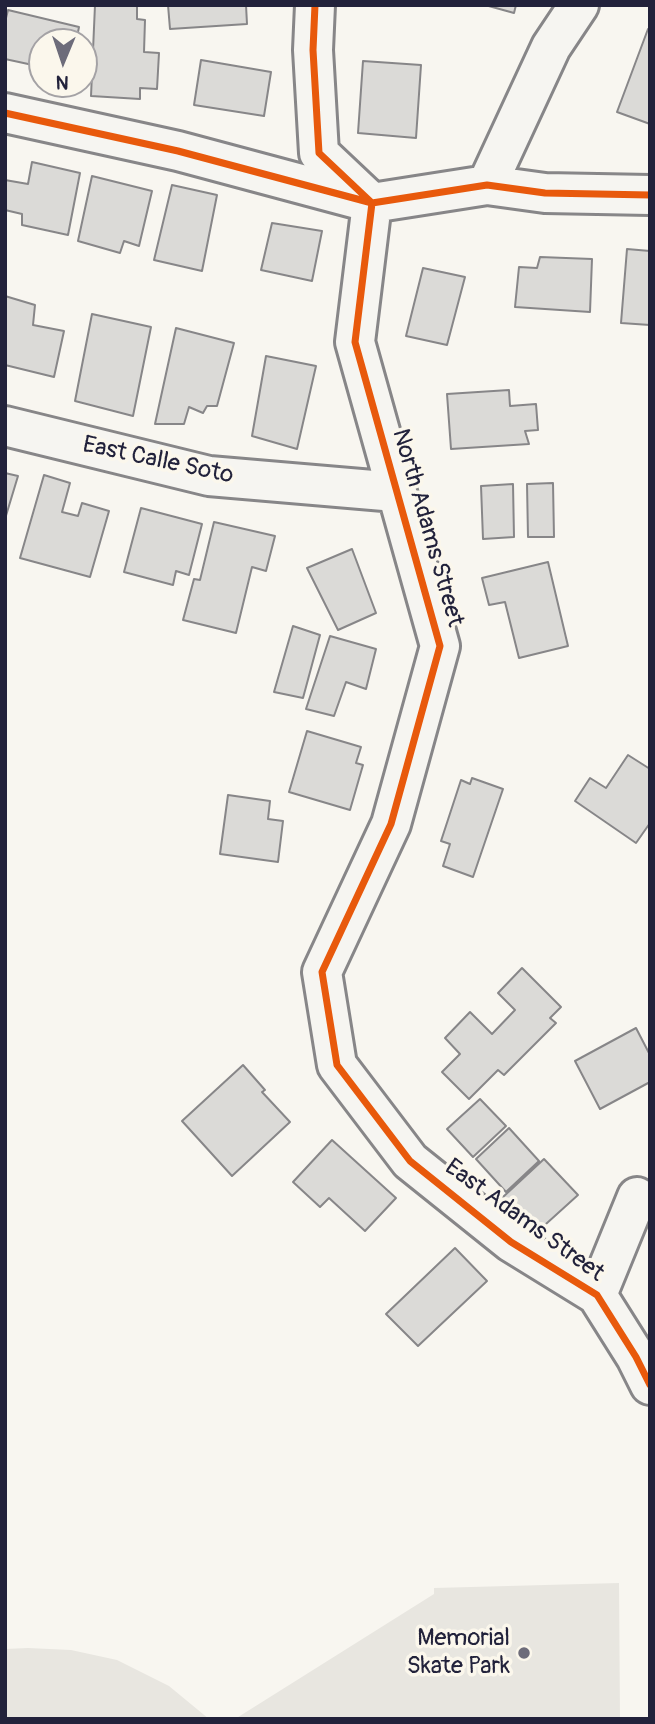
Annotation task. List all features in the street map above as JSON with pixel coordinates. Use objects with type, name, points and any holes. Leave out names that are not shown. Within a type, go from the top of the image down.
[{"type":"street","points":[[315,5],[313,50],[319,153],[372,202]]},
{"type":"street","points":[[487,185],[551,47],[579,5]]},
{"type":"street","points":[[5,113],[178,151],[372,202],[487,185],[545,193],[650,195]]},
{"type":"street","name":"North Adams Street","points":[[337,1065],[322,972],[391,824],[440,646],[355,342],[372,202]]},
{"type":"street","name":"East Calle Soto","points":[[5,426],[209,476],[396,492]]},
{"type":"street","name":"East Adams Street","points":[[337,1065],[410,1161],[511,1241],[597,1295],[636,1357],[650,1385]]},
{"type":"street","points":[[597,1295],[637,1197]]},
{"type":"shaded area","name":"Memorial Skate Park","points":[[619,1583],[620,1719],[235,1719],[434,1594],[434,1588]]},
{"type":"shaded area","points":[[5,1649],[71,1650],[117,1660],[169,1686],[209,1719],[5,1719]]},
{"type":"building","points":[[95,5],[137,5],[137,19],[145,20],[144,52],[159,53],[157,89],[140,88],[140,99],[98,96],[98,28],[94,28]]},
{"type":"building","points":[[168,5],[246,5],[247,24],[170,29]]},
{"type":"building","points":[[485,5],[516,5],[514,13]]},
{"type":"building","points":[[8,10],[79,27],[28,28],[28,64],[5,59],[5,22]]},
{"type":"building","points":[[648,29],[650,30],[650,124],[617,112]]},
{"type":"building","points":[[201,60],[271,72],[264,116],[194,105]]},
{"type":"building","points":[[363,61],[421,65],[416,138],[358,133]]},
{"type":"building","points":[[32,162],[80,173],[68,235],[22,225],[22,214],[5,210],[5,180],[28,184]]},
{"type":"building","points":[[92,176],[152,191],[139,246],[124,241],[120,253],[78,241]]},
{"type":"building","points":[[172,185],[217,195],[202,271],[154,260]]},
{"type":"building","points":[[272,223],[322,231],[312,281],[261,270]]},
{"type":"building","points":[[627,249],[650,251],[650,325],[621,323]]},
{"type":"building","points":[[540,257],[592,259],[590,312],[515,307],[519,267],[537,268]]},
{"type":"building","points":[[423,268],[465,277],[447,345],[406,336]]},
{"type":"building","points":[[5,296],[35,305],[33,325],[64,331],[54,377],[5,365]]},
{"type":"building","points":[[92,314],[151,327],[133,416],[75,401]]},
{"type":"building","points":[[176,328],[234,343],[217,406],[207,406],[203,413],[189,407],[184,424],[155,424]]},
{"type":"building","points":[[266,356],[316,366],[297,449],[252,436]]},
{"type":"building","points":[[509,390],[510,406],[536,404],[538,430],[525,431],[529,444],[451,449],[447,394]]},
{"type":"building","points":[[5,473],[18,476],[5,519]]},
{"type":"building","points":[[44,475],[70,483],[62,512],[78,516],[82,503],[109,511],[90,577],[20,558]]},
{"type":"building","points":[[553,483],[554,537],[528,537],[527,484]]},
{"type":"building","points":[[513,484],[514,537],[483,539],[481,486]]},
{"type":"building","points":[[141,508],[202,524],[189,575],[176,571],[173,585],[124,572]]},
{"type":"building","points":[[214,522],[275,536],[266,571],[252,567],[236,633],[183,620],[194,579],[200,580]]},
{"type":"building","points":[[352,549],[376,613],[338,630],[307,568]]},
{"type":"building","points":[[548,562],[568,646],[519,658],[505,602],[489,605],[482,578]]},
{"type":"building","points":[[293,626],[320,635],[303,698],[274,692]]},
{"type":"building","points":[[330,636],[376,649],[366,689],[346,682],[334,716],[306,709]]},
{"type":"building","points":[[307,731],[361,747],[356,763],[363,765],[350,810],[289,792]]},
{"type":"building","points":[[628,755],[650,769],[650,823],[636,843],[575,801],[590,778],[606,788]]},
{"type":"building","points":[[472,778],[503,789],[473,877],[443,866],[450,844],[441,841],[461,780],[470,784]]},
{"type":"building","points":[[228,795],[270,801],[268,819],[283,821],[278,862],[220,854]]},
{"type":"building","points":[[522,968],[561,1007],[550,1018],[556,1023],[504,1075],[498,1070],[469,1099],[442,1072],[460,1054],[445,1038],[470,1012],[492,1034],[515,1010],[498,993]]},
{"type":"building","points":[[636,1028],[650,1055],[650,1082],[600,1109],[575,1061]]},
{"type":"building","points":[[243,1065],[265,1090],[262,1092],[290,1122],[232,1176],[182,1121]]},
{"type":"building","points":[[480,1099],[506,1126],[473,1157],[447,1129]]},
{"type":"building","points":[[509,1128],[539,1161],[506,1192],[476,1159]]},
{"type":"building","points":[[332,1140],[396,1198],[365,1231],[329,1198],[320,1207],[293,1182]]},
{"type":"building","points":[[544,1159],[578,1195],[536,1233],[503,1197]]},
{"type":"building","points":[[455,1248],[487,1281],[418,1346],[386,1314]]},
{"type":"cycle path","points":[[315,5],[313,50],[319,153],[372,203],[355,342],[440,646],[391,824],[322,972],[337,1065],[410,1161],[511,1242],[597,1295],[636,1357],[650,1385]]},
{"type":"cycle path","points":[[5,113],[178,151],[372,203],[487,185],[545,193],[650,195]]},
{"type":"place","name":"Memorial Skate Park","points":[[524,1653]]}]
